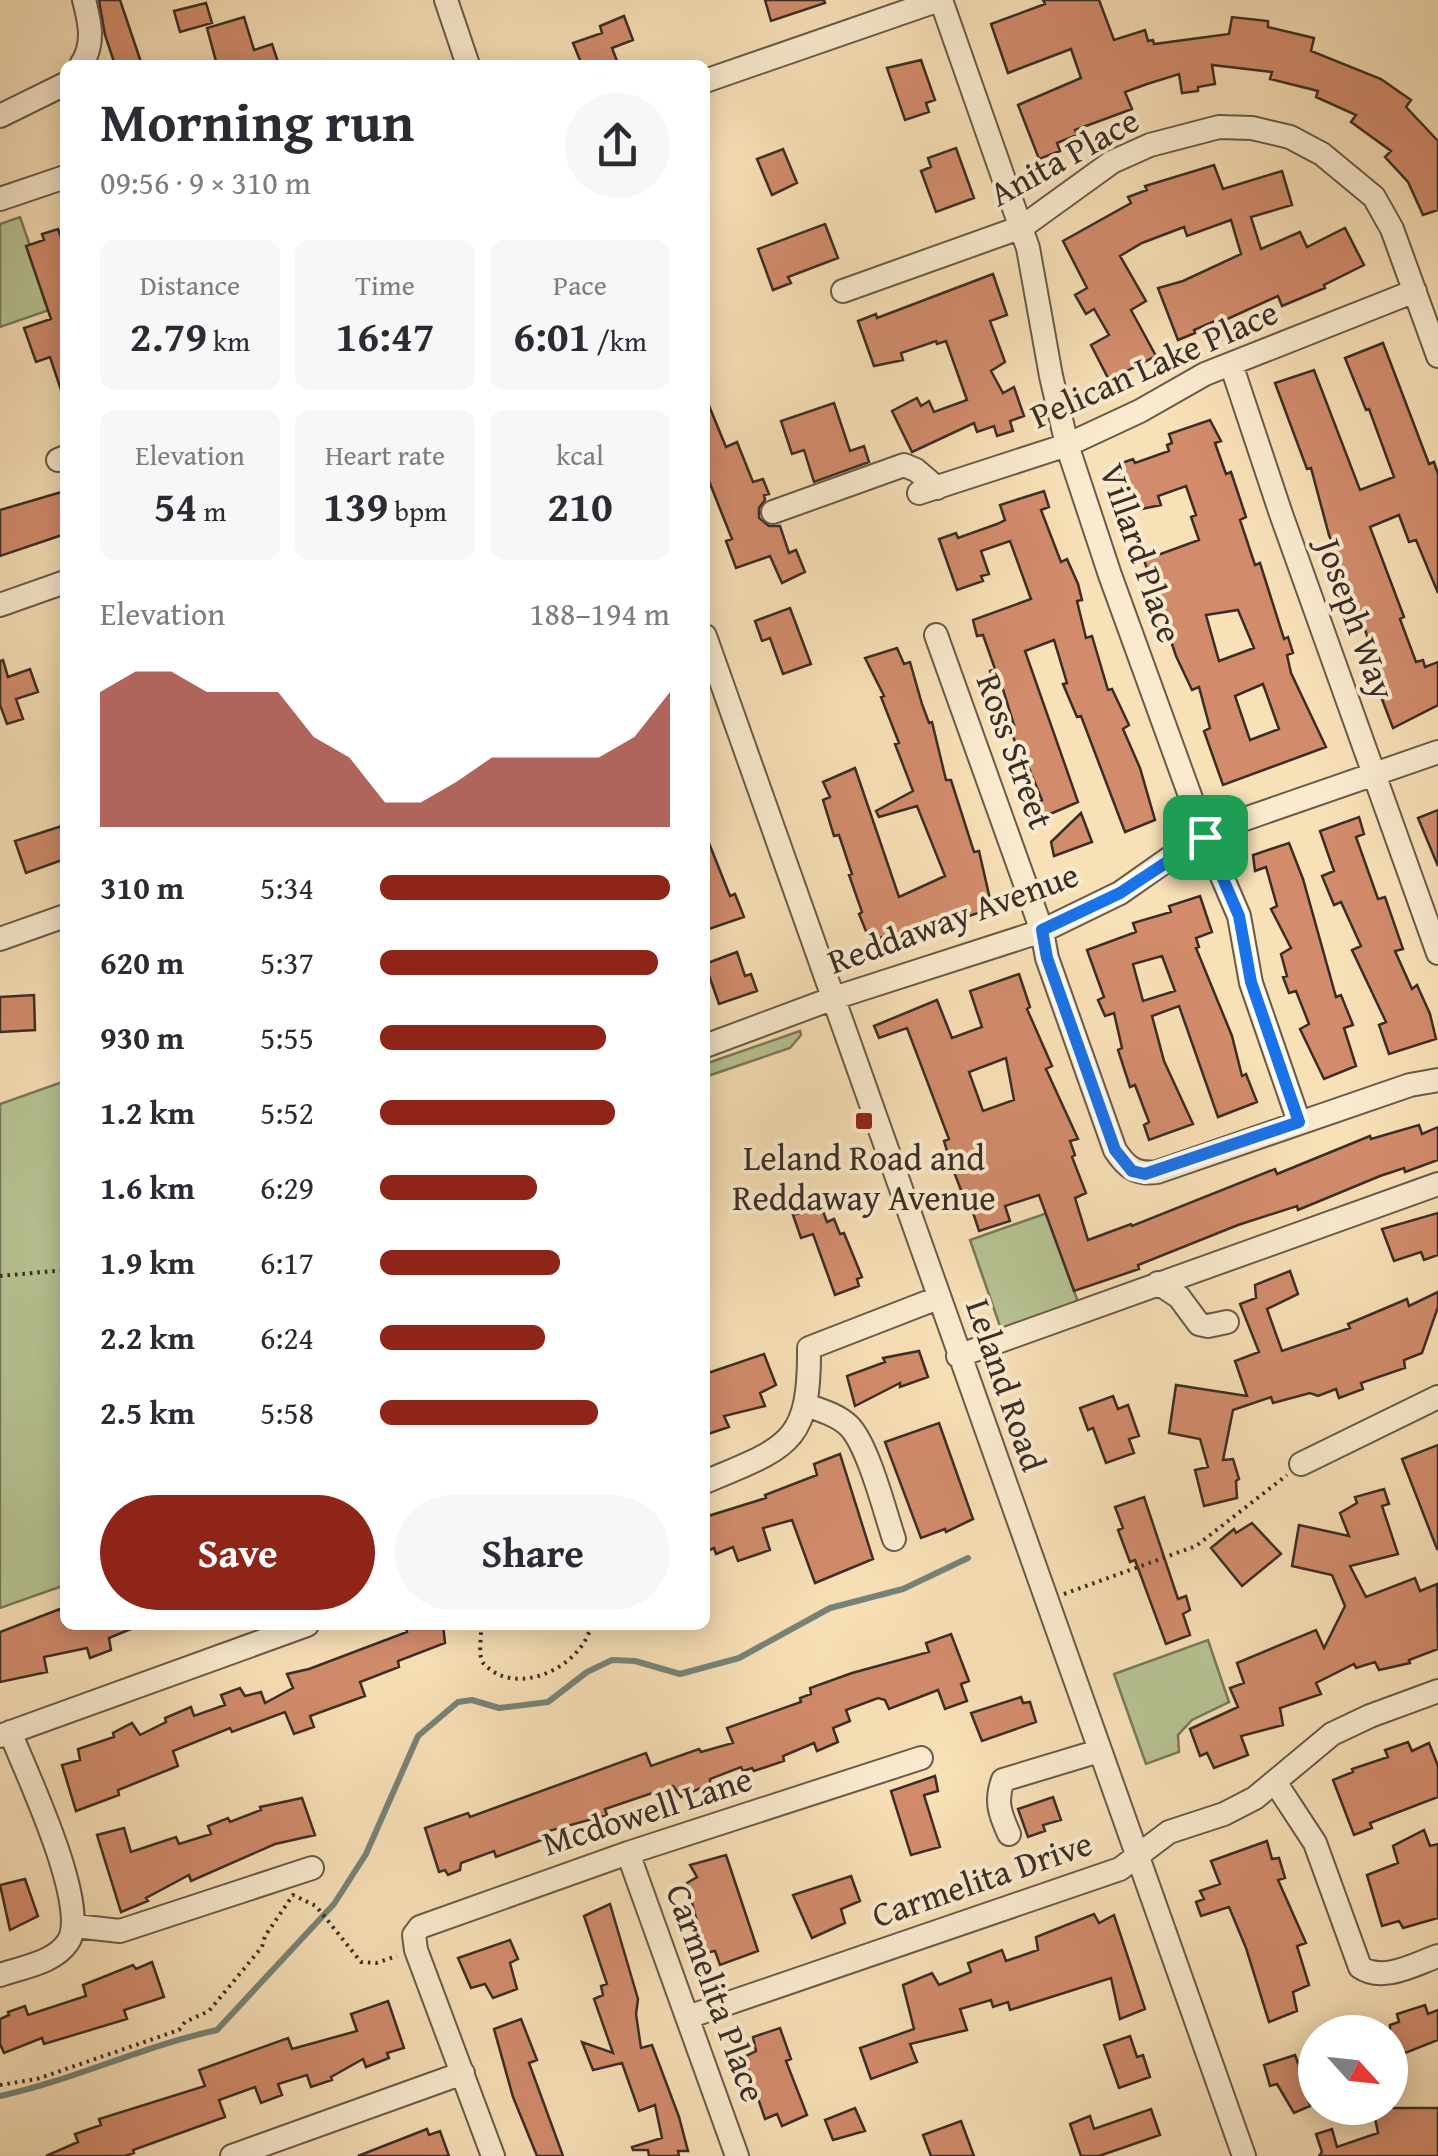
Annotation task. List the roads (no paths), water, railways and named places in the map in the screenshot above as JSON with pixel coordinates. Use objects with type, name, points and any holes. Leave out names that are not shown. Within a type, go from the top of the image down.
[{"type":"street","points":[[84,0],[92,30],[85,60]]},
{"type":"street","points":[[446,0],[466,60]]},
{"type":"street","points":[[710,80],[940,0]]},
{"type":"street","name":"Villard Place","points":[[940,0],[1022,227],[1040,298],[1051,376],[1068,446],[1110,575],[1205,837],[1239,916],[1251,982],[1299,1122]]},
{"type":"street","points":[[0,116],[60,86]]},
{"type":"street","name":"Anita Place","points":[[843,291],[1022,227],[1124,155],[1183,134],[1219,127],[1252,128],[1290,137],[1322,154],[1374,198],[1392,229],[1438,356]]},
{"type":"street","points":[[0,199],[60,179]]},
{"type":"street","name":"Pelican Lake Place","points":[[773,512],[904,465],[923,475],[928,490],[1068,446],[1204,374],[1414,291]]},
{"type":"street","name":"Joseph Way","points":[[1231,364],[1438,954]]},
{"type":"street","points":[[0,605],[60,584]]},
{"type":"street","name":"Ross Street","points":[[936,634],[1042,930],[1047,958],[1115,1150],[1132,1171],[1157,1172],[1299,1122]]},
{"type":"street","name":"Leland Road","points":[[714,688],[834,998],[1244,2156]]},
{"type":"street","name":"Reddaway Avenue","points":[[710,1044],[834,998],[1042,930],[1120,893],[1205,837],[1236,822],[1438,752]]},
{"type":"street","points":[[0,939],[60,918]]},
{"type":"street","points":[[1299,1122],[1410,1084],[1438,1080]]},
{"type":"street","points":[[958,1356],[1438,1184]]},
{"type":"street","points":[[1158,1283],[1180,1296],[1199,1324],[1226,1322]]},
{"type":"street","points":[[710,1480],[784,1444],[800,1422],[810,1393],[809,1348],[938,1298]]},
{"type":"street","points":[[1301,1464],[1438,1397]]},
{"type":"street","points":[[806,1405],[851,1427],[894,1539]]},
{"type":"street","points":[[0,1974],[51,1958],[70,1939],[75,1926],[69,1884],[5,1734],[293,1630]]},
{"type":"street","name":"Carmelita Drive","points":[[688,2017],[1120,1868],[1170,1832],[1224,1814],[1255,1798],[1332,1734],[1438,1691]]},
{"type":"street","points":[[1010,1834],[1000,1815],[997,1795],[1002,1780],[1099,1752]]},
{"type":"street","name":"Mcdowell Lane","points":[[463,2073],[416,1950],[414,1935],[420,1927],[628,1853],[921,1758]]},
{"type":"street","points":[[1275,1782],[1315,1843],[1355,1958],[1368,1972],[1393,1972],[1438,1956]]},
{"type":"street","name":"Carmelita Place","points":[[628,1853],[736,2156]]},
{"type":"street","points":[[75,1926],[120,1931],[312,1868]]},
{"type":"street","points":[[232,2156],[463,2073],[494,2156]]},
{"type":"waterway","points":[[0,2096],[217,2030],[334,1904],[366,1854],[418,1736],[458,1702],[472,1700],[499,1708],[548,1702],[587,1672],[612,1660],[635,1661],[680,1674],[739,1658],[830,1608],[903,1589],[968,1558]]},
{"type":"place","name":"Leland Road and Reddaway Avenue","points":[[864,1121]]}]
